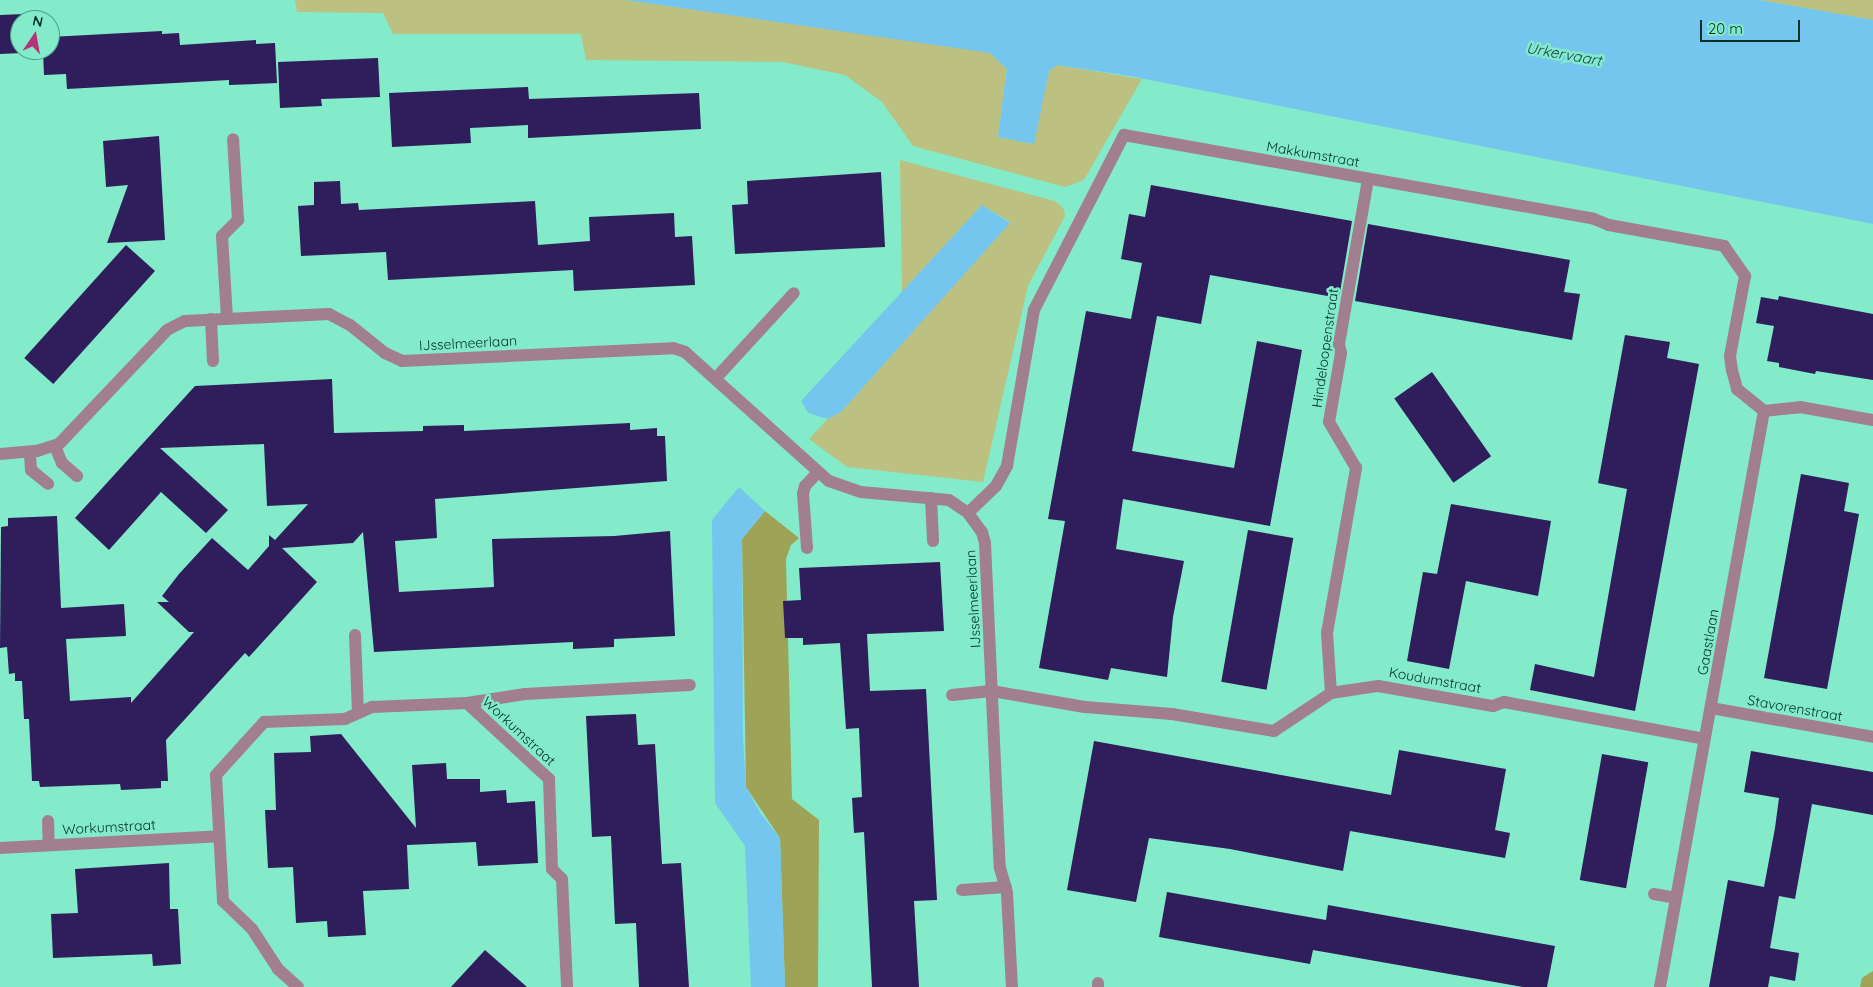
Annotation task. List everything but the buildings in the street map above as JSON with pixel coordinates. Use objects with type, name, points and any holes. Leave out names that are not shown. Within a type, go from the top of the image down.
[{"type":"street","name":"Makkumstraat","points":[[968,513],[988,495],[1004,472],[1034,310],[1124,135],[1724,246],[1745,276],[1730,356],[1737,390],[1764,411]]},
{"type":"street","points":[[227,318],[222,236],[238,220],[233,139]]},
{"type":"street","name":"Hindeloopenstraat","points":[[1331,693],[1327,633],[1356,468],[1329,422],[1341,353],[1339,344],[1368,179]]},
{"type":"street","points":[[716,378],[794,293]]},
{"type":"street","name":"IJsselmeerlaan","points":[[0,454],[30,452],[55,446],[79,427],[167,330],[185,321],[329,314],[350,325],[385,353],[402,361],[673,348],[688,354],[818,472],[849,490],[950,500],[968,513],[978,524],[985,543],[1000,868],[1006,887],[1012,987]]},
{"type":"street","points":[[211,319],[213,361]]},
{"type":"street","points":[[1764,411],[1800,407],[1873,420]]},
{"type":"street","name":"Gaastlaan","points":[[1660,987],[1764,411]]},
{"type":"street","points":[[55,446],[62,463],[77,476]]},
{"type":"street","points":[[30,452],[31,470],[48,484]]},
{"type":"street","points":[[807,548],[803,494],[805,486],[818,472]]},
{"type":"street","points":[[931,498],[933,541]]},
{"type":"street","points":[[355,635],[358,714]]},
{"type":"street","name":"Workumstraat","points":[[298,987],[278,969],[252,929],[223,901],[216,776],[264,722],[345,718],[372,708],[467,703],[525,694],[690,685]]},
{"type":"street","name":"Koudumstraat","points":[[952,695],[992,691],[1085,707],[1172,714],[1274,732],[1331,693],[1378,686],[1493,706],[1504,702],[1705,739]]},
{"type":"street","name":"Workumstraat","points":[[467,703],[549,779],[552,868],[562,879],[566,987]]},
{"type":"street","name":"Stavorenstraat","points":[[1711,708],[1873,737]]},
{"type":"street","points":[[48,821],[49,845]]},
{"type":"street","name":"Workumstraat","points":[[0,848],[220,836]]},
{"type":"street","points":[[962,890],[1006,887]]},
{"type":"street","points":[[1654,894],[1676,898]]},
{"type":"green space","points":[[295,0],[626,0],[966,47],[990,53],[1007,69],[998,137],[1033,144],[1049,71],[1057,65],[1142,79],[1084,180],[1065,187],[913,146],[882,102],[845,75],[783,62],[586,60],[581,34],[393,34],[383,13],[297,12]]},
{"type":"green space","points":[[1759,0],[1873,0],[1873,20]]},
{"type":"green space","points":[[900,160],[1055,201],[1064,209],[1065,216],[1028,286],[983,482],[847,467],[809,439],[828,419],[841,412],[1010,222],[982,205],[902,292]]},
{"type":"green space","points":[[765,511],[799,538],[791,545],[786,559],[792,799],[819,820],[818,987],[785,987],[780,838],[746,787],[742,539]]},
{"type":"green space","points":[[1873,971],[1873,987],[1860,987],[1862,978]]},
{"type":"water","name":"Urkervaart","points":[[626,0],[1759,0],[1873,20],[1873,224],[1130,76],[1057,65],[1049,71],[1034,144],[998,137],[1007,69],[990,53]]},
{"type":"water","points":[[982,205],[1010,223],[841,412],[828,419],[808,413],[801,401]]},
{"type":"water","points":[[739,487],[765,511],[742,539],[743,738],[746,787],[761,814],[780,838],[785,987],[751,987],[745,846],[715,803],[712,520]]}]
